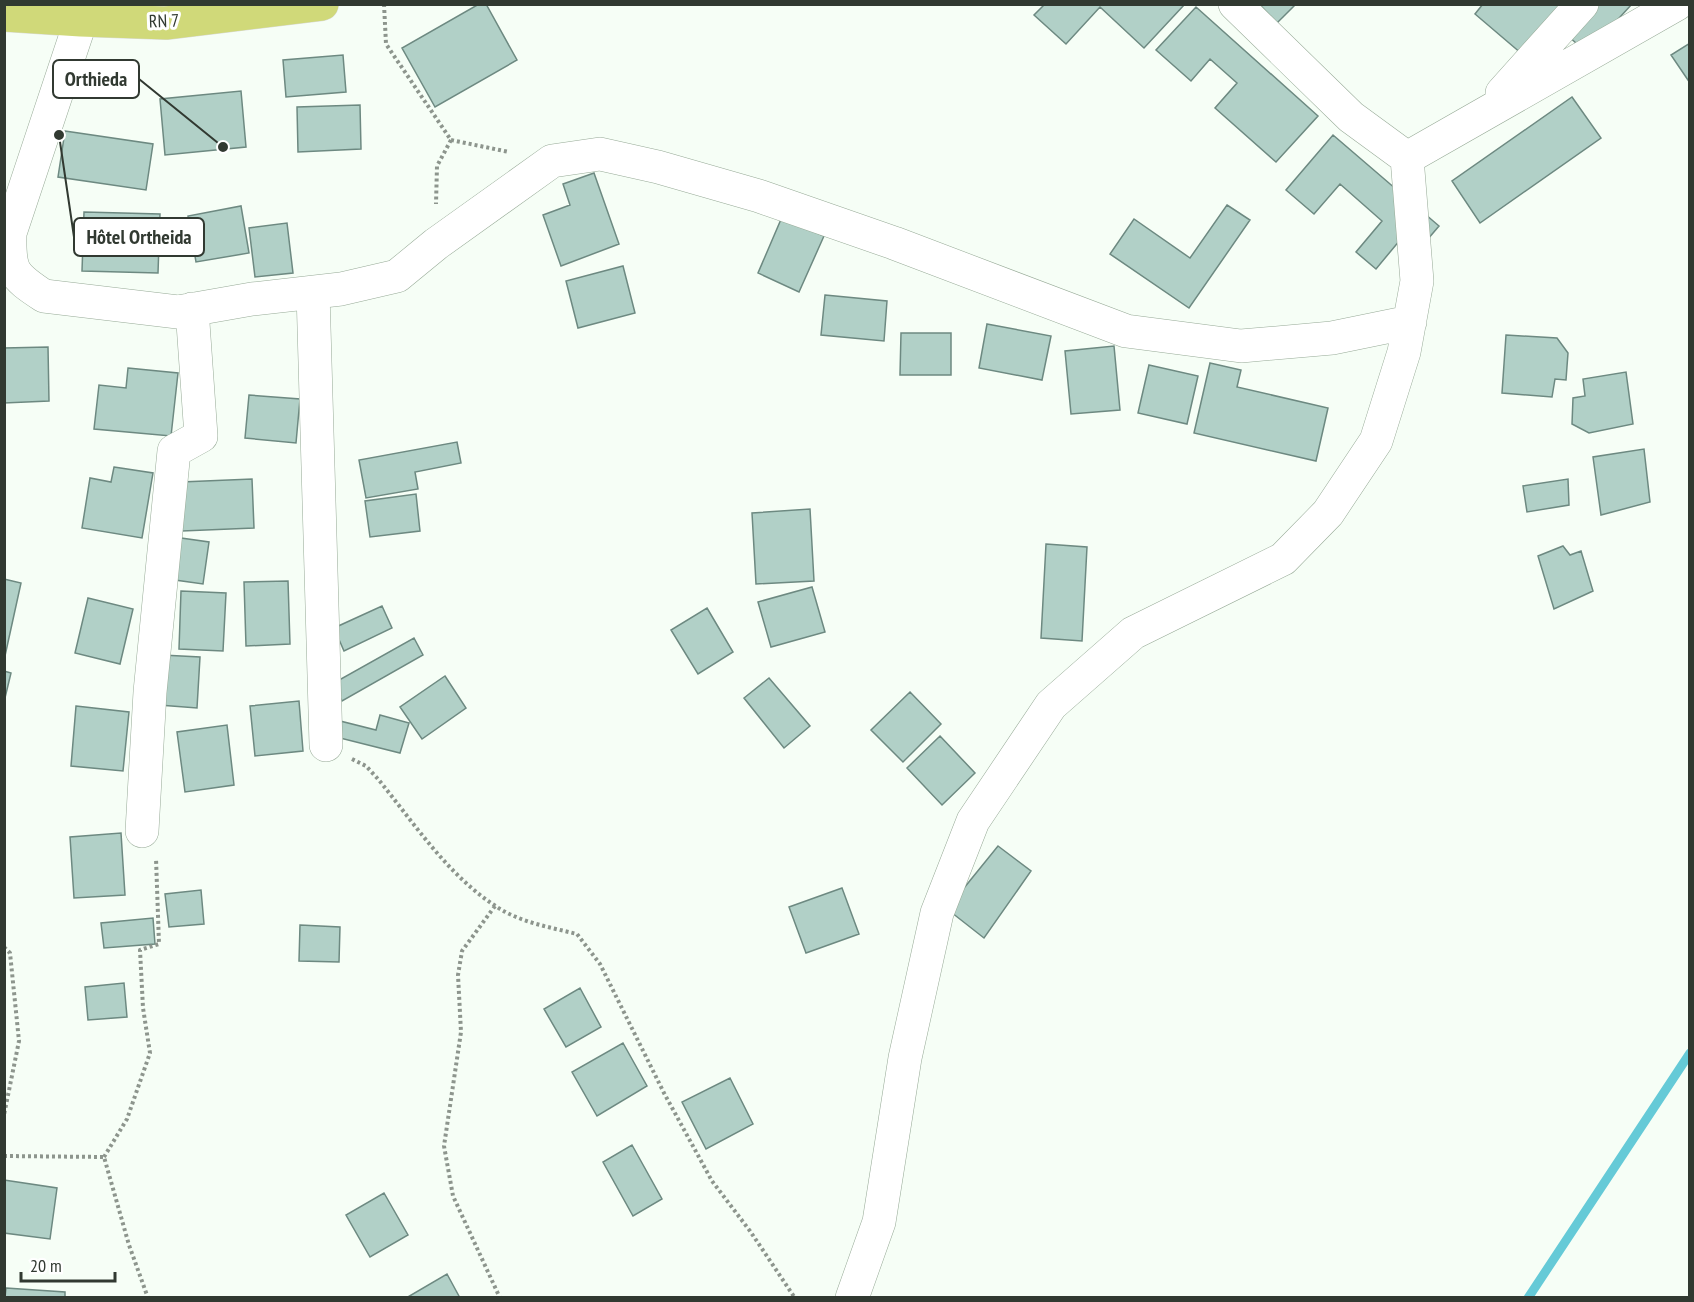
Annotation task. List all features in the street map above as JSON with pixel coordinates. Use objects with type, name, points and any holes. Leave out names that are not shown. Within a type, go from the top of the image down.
[{"type":"main road","name":"RN 7","points":[[4,15],[166,22],[322,4]]},
{"type":"street","points":[[852,1298],[879,1222],[905,1058],[937,913],[972,821],[1052,705],[1133,633],[1283,559],[1328,513],[1376,441],[1404,352],[1417,281],[1407,158],[1351,117],[1235,4]]},
{"type":"street","points":[[1483,115],[1582,4]]},
{"type":"street","points":[[1407,158],[1677,4]]},
{"type":"street","points":[[81,20],[7,233],[10,257],[9,276],[44,296],[178,312],[252,299],[341,289],[397,276],[436,244],[552,161],[600,154],[657,166],[759,196],[894,243],[1126,331],[1241,346],[1332,338],[1410,322]]},
{"type":"street","points":[[313,292],[326,745]]},
{"type":"street","points":[[142,831],[150,692],[174,451],[201,436],[192,309]]},
{"type":"path","points":[[384,4],[386,44],[451,140],[552,161]]},
{"type":"path","points":[[436,244],[436,166],[451,140]]},
{"type":"path","points":[[326,745],[366,766],[455,873],[495,906],[535,924],[577,934],[600,964],[664,1093],[712,1181],[750,1230],[795,1298]]},
{"type":"path","points":[[142,831],[155,834],[156,845],[159,944],[140,950],[143,1008],[150,1053],[127,1119],[104,1156],[129,1245],[148,1298]]},
{"type":"path","points":[[495,906],[462,951],[458,975],[461,1032],[444,1146],[453,1196],[500,1298]]},
{"type":"path","points":[[4,946],[10,953],[19,1041],[4,1115]]},
{"type":"path","points":[[4,1156],[104,1156]]},
{"type":"building","points":[[479,4],[486,4],[517,60],[435,107],[402,48]]},
{"type":"building","points":[[1045,4],[1185,4],[1144,48],[1100,7],[1066,44],[1034,15]]},
{"type":"building","points":[[1259,4],[1296,4],[1277,23]]},
{"type":"building","points":[[1483,4],[1565,4],[1522,54],[1475,14]]},
{"type":"building","points":[[1593,4],[1632,4],[1587,53],[1566,34]]},
{"type":"building","points":[[1196,7],[1318,116],[1276,162],[1215,108],[1237,83],[1210,59],[1191,81],[1156,50]]},
{"type":"building","points":[[1690,43],[1690,83],[1671,55]]},
{"type":"building","points":[[343,55],[346,92],[286,97],[283,60]]},
{"type":"building","points":[[241,91],[246,147],[165,155],[160,99]]},
{"type":"building","points":[[1572,97],[1601,138],[1480,223],[1452,181]]},
{"type":"building","points":[[360,105],[361,149],[298,152],[297,107]]},
{"type":"building","points":[[65,131],[153,144],[146,190],[58,177]]},
{"type":"building","points":[[1333,135],[1439,226],[1416,253],[1400,240],[1376,269],[1356,252],[1382,221],[1340,184],[1314,214],[1286,190]]},
{"type":"building","points":[[594,173],[619,244],[561,266],[543,215],[570,205],[563,184]]},
{"type":"building","points":[[1227,205],[1250,220],[1189,308],[1110,254],[1134,219],[1190,258]]},
{"type":"building","points":[[241,206],[249,253],[196,262],[188,216]]},
{"type":"building","points":[[84,212],[160,214],[158,273],[82,271]]},
{"type":"building","points":[[782,217],[824,236],[799,292],[758,273]]},
{"type":"building","points":[[287,223],[293,273],[255,277],[249,228]]},
{"type":"building","points":[[623,266],[635,313],[578,328],[566,281]]},
{"type":"building","points":[[825,295],[887,301],[884,341],[821,335]]},
{"type":"building","points":[[987,324],[1051,336],[1042,380],[979,368]]},
{"type":"building","points":[[901,333],[951,333],[951,375],[900,375]]},
{"type":"building","points":[[1506,335],[1557,338],[1568,353],[1566,380],[1555,379],[1552,397],[1502,393]]},
{"type":"building","points":[[1114,346],[1120,410],[1071,414],[1065,351]]},
{"type":"building","points":[[48,347],[49,401],[4,403],[4,348]]},
{"type":"building","points":[[1210,363],[1241,370],[1237,387],[1328,408],[1316,461],[1194,433]]},
{"type":"building","points":[[1149,365],[1198,376],[1187,424],[1138,413]]},
{"type":"building","points":[[128,368],[178,373],[171,436],[94,429],[99,385],[126,388]]},
{"type":"building","points":[[1626,372],[1633,424],[1589,433],[1572,424],[1573,398],[1585,396],[1583,379]]},
{"type":"building","points":[[249,395],[300,399],[296,443],[245,438]]},
{"type":"building","points":[[457,442],[461,463],[415,472],[418,489],[366,498],[359,460]]},
{"type":"building","points":[[1644,449],[1650,502],[1601,515],[1593,457]]},
{"type":"building","points":[[114,467],[153,473],[142,538],[82,528],[90,478],[111,482]]},
{"type":"building","points":[[252,479],[254,528],[182,531],[181,482]]},
{"type":"building","points":[[1568,479],[1569,505],[1527,512],[1523,486]]},
{"type":"building","points":[[416,494],[420,531],[370,537],[365,501]]},
{"type":"building","points":[[810,509],[814,581],[756,584],[752,513]]},
{"type":"building","points":[[174,537],[209,542],[203,584],[168,579]]},
{"type":"building","points":[[1046,544],[1087,547],[1082,641],[1041,638]]},
{"type":"building","points":[[1563,546],[1570,555],[1581,551],[1593,591],[1554,609],[1538,556]]},
{"type":"building","points":[[4,579],[21,583],[5,656],[4,656]]},
{"type":"building","points":[[288,581],[290,644],[246,646],[244,582]]},
{"type":"building","points":[[812,587],[825,632],[771,647],[758,602]]},
{"type":"building","points":[[181,591],[226,593],[223,651],[179,649]]},
{"type":"building","points":[[88,598],[133,609],[120,664],[75,653]]},
{"type":"building","points":[[382,606],[392,628],[344,651],[334,628]]},
{"type":"building","points":[[707,608],[733,652],[698,674],[671,630]]},
{"type":"building","points":[[414,638],[423,655],[342,701],[332,684]]},
{"type":"building","points":[[162,655],[200,657],[197,708],[159,705]]},
{"type":"building","points":[[4,671],[11,673],[4,702]]},
{"type":"building","points":[[445,676],[466,708],[422,739],[400,707]]},
{"type":"building","points":[[769,678],[810,726],[784,748],[744,698]]},
{"type":"building","points":[[910,692],[941,724],[903,762],[871,730]]},
{"type":"building","points":[[299,701],[303,751],[255,756],[250,706]]},
{"type":"building","points":[[76,706],[129,712],[123,771],[71,766]]},
{"type":"building","points":[[380,715],[409,723],[400,753],[336,737],[340,721],[376,730]]},
{"type":"building","points":[[227,725],[234,785],[185,792],[177,732]]},
{"type":"building","points":[[940,736],[975,773],[942,805],[907,768]]},
{"type":"building","points":[[121,833],[125,895],[74,898],[70,837]]},
{"type":"building","points":[[998,846],[1031,871],[984,938],[947,909]]},
{"type":"building","points":[[842,888],[859,934],[806,953],[789,907]]},
{"type":"building","points":[[201,890],[204,924],[169,927],[165,894]]},
{"type":"building","points":[[153,918],[155,944],[104,948],[101,923]]},
{"type":"building","points":[[300,925],[340,927],[339,962],[299,961]]},
{"type":"building","points":[[124,983],[127,1017],[88,1020],[85,987]]},
{"type":"building","points":[[580,988],[601,1027],[566,1047],[544,1009]]},
{"type":"building","points":[[623,1043],[647,1086],[597,1116],[572,1072]]},
{"type":"building","points":[[730,1078],[753,1124],[706,1149],[682,1102]]},
{"type":"building","points":[[632,1145],[662,1199],[633,1216],[603,1162]]},
{"type":"building","points":[[4,1180],[57,1188],[50,1239],[4,1233]]},
{"type":"building","points":[[384,1193],[408,1235],[370,1257],[346,1215]]},
{"type":"building","points":[[447,1274],[460,1298],[406,1298]]},
{"type":"building","points":[[6,1288],[65,1292],[65,1298],[5,1298]]},
{"type":"waterway","points":[[1528,1298],[1690,1053]]},
{"type":"place","name":"Hôtel Ortheida","points":[[59,135]]},
{"type":"place","name":"Orthieda","points":[[223,147]]}]
